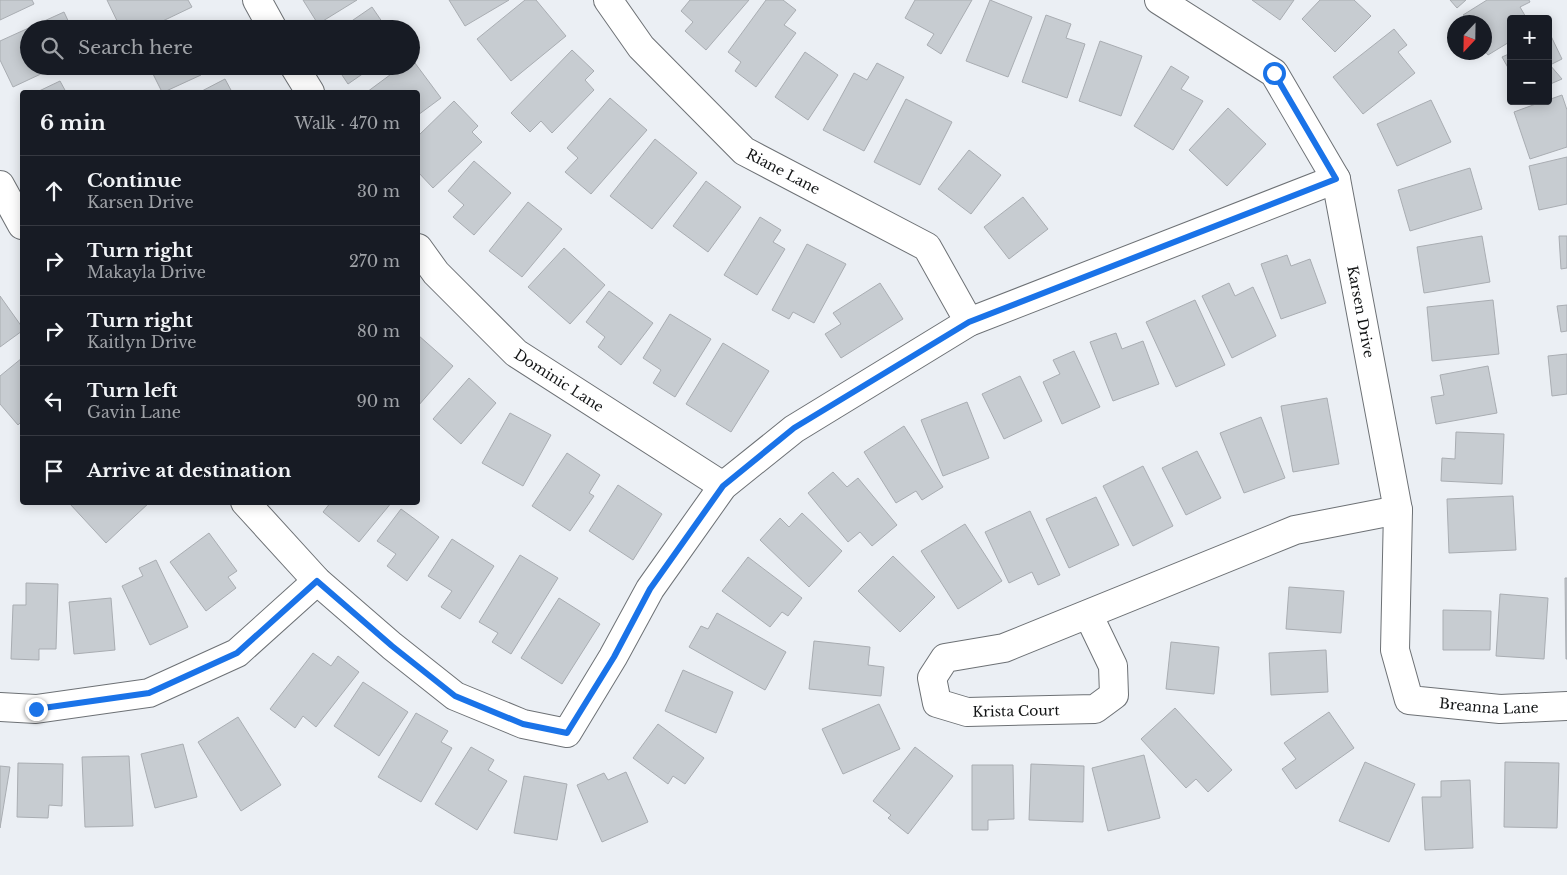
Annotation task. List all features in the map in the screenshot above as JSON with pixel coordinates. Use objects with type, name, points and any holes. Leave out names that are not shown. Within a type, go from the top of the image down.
[{"type":"street","points":[[257,0],[268,20]]},
{"type":"street","name":"Riane Lane","points":[[608,0],[641,47],[744,151],[928,247],[969,322]]},
{"type":"street","name":"Karsen Drive","points":[[1159,0],[1274,73],[1336,179],[1398,510],[1395,650],[1409,700]]},
{"type":"street","points":[[300,75],[309,90]]},
{"type":"street","points":[[247,505],[317,581],[392,646],[455,696],[523,724],[567,733],[614,657],[650,589],[723,486],[794,428],[969,322],[1336,179]]},
{"type":"street","points":[[0,185],[13,224]]},
{"type":"street","name":"Dominic Lane","points":[[420,251],[436,273],[516,353],[723,486]]},
{"type":"street","name":"Krista Court","points":[[1088,614],[1113,666],[1114,694],[1095,710],[967,712],[937,703],[932,678],[945,658],[1004,648],[1295,530],[1398,510]]},
{"type":"street","points":[[0,707],[36,709],[149,693],[237,653],[317,581]]},
{"type":"street","name":"Breanna Lane","points":[[1409,700],[1500,709],[1567,706]]},
{"type":"building","points":[[0,0],[32,0],[34,4],[0,20]]},
{"type":"building","points":[[107,0],[188,0],[192,7],[165,20],[117,20]]},
{"type":"building","points":[[303,0],[357,0],[324,20],[316,20]]},
{"type":"building","points":[[449,0],[509,0],[465,26]]},
{"type":"building","points":[[525,0],[536,0],[566,36],[511,81],[477,39]]},
{"type":"building","points":[[690,0],[749,0],[706,50],[685,31],[693,22],[681,11]]},
{"type":"building","points":[[766,0],[783,0],[796,10],[784,25],[796,33],[756,87],[735,71],[741,62],[728,52]]},
{"type":"building","points":[[915,0],[972,0],[941,54],[927,45],[934,34],[905,18]]},
{"type":"building","points":[[990,0],[1032,17],[1008,77],[966,61]]},
{"type":"building","points":[[1252,0],[1294,0],[1280,20]]},
{"type":"building","points":[[1320,0],[1354,0],[1371,16],[1335,52],[1302,19]]},
{"type":"building","points":[[1450,0],[1466,0],[1457,8]]},
{"type":"building","points":[[1487,0],[1529,0],[1530,2],[1520,7],[1525,15],[1507,15],[1507,43],[1492,53],[1492,15],[1463,15]]},
{"type":"building","points":[[372,7],[381,20],[353,20]]},
{"type":"building","points":[[64,12],[68,20],[46,20]]},
{"type":"building","points":[[1046,15],[1071,24],[1066,38],[1085,44],[1067,98],[1022,82]]},
{"type":"building","points":[[1394,29],[1407,45],[1398,52],[1415,73],[1363,114],[1333,77]]},
{"type":"building","points":[[20,32],[20,75],[39,75],[13,87],[0,60],[0,41]]},
{"type":"building","points":[[1552,38],[1562,59],[1552,64]]},
{"type":"building","points":[[1100,41],[1142,56],[1121,116],[1079,101]]},
{"type":"building","points":[[572,50],[594,71],[585,80],[594,90],[552,133],[541,121],[530,132],[511,113]]},
{"type":"building","points":[[805,52],[838,75],[808,120],[775,97]]},
{"type":"building","points":[[1507,55],[1507,66],[1502,57]]},
{"type":"building","points":[[877,63],[904,77],[864,151],[823,130],[854,73],[867,80]]},
{"type":"building","points":[[1171,66],[1189,77],[1181,89],[1203,101],[1173,150],[1134,126]]},
{"type":"building","points":[[1552,67],[1562,79],[1552,83]]},
{"type":"building","points":[[420,70],[441,98],[420,114],[420,90],[370,90],[390,75],[420,75]]},
{"type":"building","points":[[154,75],[201,75],[168,90],[161,90]]},
{"type":"building","points":[[342,75],[361,75],[348,84]]},
{"type":"building","points":[[225,79],[231,90],[204,90]]},
{"type":"building","points":[[60,81],[65,90],[41,90]]},
{"type":"building","points":[[1562,95],[1567,110],[1567,147],[1530,159],[1514,112],[1533,105],[1552,105],[1552,99]]},
{"type":"building","points":[[610,98],[647,130],[591,194],[565,172],[578,158],[567,148]]},
{"type":"building","points":[[906,99],[952,122],[920,185],[874,162]]},
{"type":"building","points":[[1431,100],[1451,142],[1397,166],[1377,124]]},
{"type":"building","points":[[454,101],[478,126],[472,132],[482,142],[433,188],[420,174],[420,134]]},
{"type":"building","points":[[1228,108],[1266,144],[1227,186],[1189,150]]},
{"type":"building","points":[[655,139],[697,173],[652,229],[610,196]]},
{"type":"building","points":[[969,150],[1001,175],[971,214],[938,189]]},
{"type":"building","points":[[1567,157],[1567,204],[1539,210],[1529,166]]},
{"type":"building","points":[[474,161],[511,193],[474,235],[453,217],[464,205],[448,191]]},
{"type":"building","points":[[1470,168],[1482,209],[1410,231],[1398,190]]},
{"type":"building","points":[[706,181],[741,207],[708,252],[673,226]]},
{"type":"building","points":[[1023,197],[1048,229],[1009,259],[984,227]]},
{"type":"building","points":[[528,202],[562,229],[522,277],[489,251]]},
{"type":"building","points":[[760,217],[781,230],[773,242],[785,249],[757,295],[724,275]]},
{"type":"building","points":[[1482,236],[1490,282],[1424,293],[1417,247]]},
{"type":"building","points":[[1559,236],[1567,236],[1567,268],[1561,269]]},
{"type":"building","points":[[807,244],[846,264],[814,323],[793,312],[789,319],[772,310]]},
{"type":"building","points":[[564,248],[605,285],[570,324],[528,287]]},
{"type":"building","points":[[1287,255],[1291,266],[1310,259],[1326,303],[1281,319],[1261,264]]},
{"type":"building","points":[[880,283],[903,319],[841,358],[825,334],[841,324],[833,313]]},
{"type":"building","points":[[1229,283],[1235,296],[1253,287],[1276,336],[1232,358],[1202,296]]},
{"type":"building","points":[[609,291],[653,323],[621,365],[598,347],[605,337],[586,322]]},
{"type":"building","points":[[0,296],[20,324],[20,332],[0,347]]},
{"type":"building","points":[[1195,300],[1225,365],[1176,387],[1146,322]]},
{"type":"building","points":[[1493,300],[1499,354],[1432,361],[1427,307]]},
{"type":"building","points":[[1567,305],[1567,331],[1561,332],[1557,306]]},
{"type":"building","points":[[670,314],[711,339],[675,397],[653,383],[661,370],[643,358]]},
{"type":"building","points":[[1116,333],[1122,349],[1143,341],[1159,384],[1113,401],[1090,342]]},
{"type":"building","points":[[420,337],[453,366],[420,404]]},
{"type":"building","points":[[723,343],[769,371],[731,432],[686,404]]},
{"type":"building","points":[[1074,351],[1100,407],[1062,424],[1043,382],[1060,374],[1053,360]]},
{"type":"building","points":[[1567,354],[1567,394],[1552,396],[1548,356]]},
{"type":"building","points":[[20,360],[20,423],[18,425],[0,404],[0,376]]},
{"type":"building","points":[[1488,366],[1497,413],[1436,424],[1431,397],[1444,395],[1440,375]]},
{"type":"building","points":[[1020,376],[1042,421],[1004,439],[982,394]]},
{"type":"building","points":[[469,378],[496,403],[461,444],[433,419]]},
{"type":"building","points":[[1327,398],[1339,464],[1293,472],[1281,406]]},
{"type":"building","points":[[967,402],[989,458],[943,476],[921,420]]},
{"type":"building","points":[[510,413],[551,435],[523,486],[482,463]]},
{"type":"building","points":[[1261,417],[1285,478],[1244,493],[1220,433]]},
{"type":"building","points":[[904,426],[943,487],[922,500],[916,491],[896,503],[864,452]]},
{"type":"building","points":[[1456,432],[1504,434],[1502,484],[1441,481],[1442,458],[1455,459]]},
{"type":"building","points":[[1197,451],[1221,498],[1186,515],[1162,468]]},
{"type":"building","points":[[567,453],[600,475],[589,493],[594,496],[570,531],[532,506]]},
{"type":"building","points":[[1143,466],[1173,526],[1133,546],[1103,486]]},
{"type":"building","points":[[833,472],[847,487],[858,478],[897,525],[872,546],[860,532],[848,542],[808,493]]},
{"type":"building","points":[[618,485],[662,514],[633,560],[589,531]]},
{"type":"building","points":[[1513,496],[1516,550],[1449,553],[1447,499]]},
{"type":"building","points":[[1096,497],[1119,545],[1069,568],[1046,519]]},
{"type":"building","points":[[71,505],[147,505],[106,543]]},
{"type":"building","points":[[329,505],[390,505],[359,542],[323,512]]},
{"type":"building","points":[[401,509],[439,537],[407,581],[387,566],[396,554],[377,541]]},
{"type":"building","points":[[1030,511],[1060,575],[1038,585],[1032,572],[1009,583],[985,532]]},
{"type":"building","points":[[802,513],[842,551],[809,587],[760,540],[780,518],[789,527]]},
{"type":"building","points":[[965,524],[1002,581],[958,609],[921,551]]},
{"type":"building","points":[[209,533],[237,571],[228,577],[236,588],[206,611],[170,562]]},
{"type":"building","points":[[452,539],[494,566],[460,619],[441,607],[452,591],[428,576]]},
{"type":"building","points":[[520,555],[558,578],[511,654],[492,642],[498,633],[479,622]]},
{"type":"building","points":[[893,556],[935,597],[900,632],[858,591]]},
{"type":"building","points":[[748,557],[802,598],[788,616],[782,612],[770,627],[722,591]]},
{"type":"building","points":[[156,560],[188,627],[150,645],[122,586],[143,576],[139,568]]},
{"type":"building","points":[[1565,578],[1567,578],[1567,659],[1566,659]]},
{"type":"building","points":[[26,583],[58,584],[56,649],[39,649],[39,660],[11,659],[13,605],[26,605]]},
{"type":"building","points":[[1289,587],[1344,591],[1341,633],[1286,629]]},
{"type":"building","points":[[1500,594],[1548,598],[1544,659],[1496,656]]},
{"type":"building","points":[[111,598],[115,650],[74,654],[69,602]]},
{"type":"building","points":[[559,598],[600,624],[562,684],[521,658]]},
{"type":"building","points":[[1443,610],[1491,611],[1490,650],[1443,650]]},
{"type":"building","points":[[717,613],[786,652],[765,690],[689,647],[701,626],[708,629]]},
{"type":"building","points":[[814,641],[870,647],[868,665],[884,667],[881,696],[809,689]]},
{"type":"building","points":[[1171,642],[1219,647],[1214,694],[1166,689]]},
{"type":"building","points":[[1326,650],[1328,692],[1271,695],[1269,653]]},
{"type":"building","points":[[313,653],[331,666],[338,656],[359,672],[316,727],[303,716],[295,728],[270,709]]},
{"type":"building","points":[[683,670],[733,692],[716,733],[665,711]]},
{"type":"building","points":[[363,682],[408,712],[379,756],[334,726]]},
{"type":"building","points":[[879,704],[900,749],[843,774],[822,729]]},
{"type":"building","points":[[1175,708],[1232,770],[1208,792],[1196,779],[1186,788],[1141,739]]},
{"type":"building","points":[[1329,712],[1354,748],[1296,789],[1282,769],[1296,759],[1284,743]]},
{"type":"building","points":[[416,713],[448,731],[441,742],[452,748],[421,802],[378,777]]},
{"type":"building","points":[[238,717],[281,785],[241,811],[198,742]]},
{"type":"building","points":[[658,724],[704,758],[685,784],[673,776],[668,784],[633,758]]},
{"type":"building","points":[[183,744],[197,797],[155,808],[141,754]]},
{"type":"building","points":[[471,747],[494,760],[488,770],[507,781],[477,830],[435,804]]},
{"type":"building","points":[[915,747],[953,776],[908,834],[888,818],[891,815],[873,801]]},
{"type":"building","points":[[1144,755],[1160,818],[1108,831],[1092,768]]},
{"type":"building","points":[[129,756],[133,826],[85,827],[82,757]]},
{"type":"building","points":[[1365,762],[1415,784],[1389,842],[1339,821]]},
{"type":"building","points":[[1505,762],[1559,763],[1557,828],[1504,827]]},
{"type":"building","points":[[18,763],[63,764],[62,806],[49,805],[48,818],[17,817]]},
{"type":"building","points":[[1031,764],[1084,766],[1083,822],[1029,820]]},
{"type":"building","points":[[972,765],[1013,765],[1014,819],[988,820],[988,830],[972,830]]},
{"type":"building","points":[[0,766],[10,767],[0,828]]},
{"type":"building","points":[[626,772],[648,822],[602,842],[577,785],[604,773],[608,780]]},
{"type":"building","points":[[524,776],[567,784],[557,840],[514,833]]},
{"type":"building","points":[[1470,780],[1473,848],[1425,850],[1422,797],[1441,797],[1441,781]]},
{"type":"route","points":[[36,709],[149,693],[237,653],[317,581],[392,646],[455,696],[523,724],[567,733],[614,657],[650,589],[723,486],[794,428],[969,322],[1336,179],[1274,73]]}]
